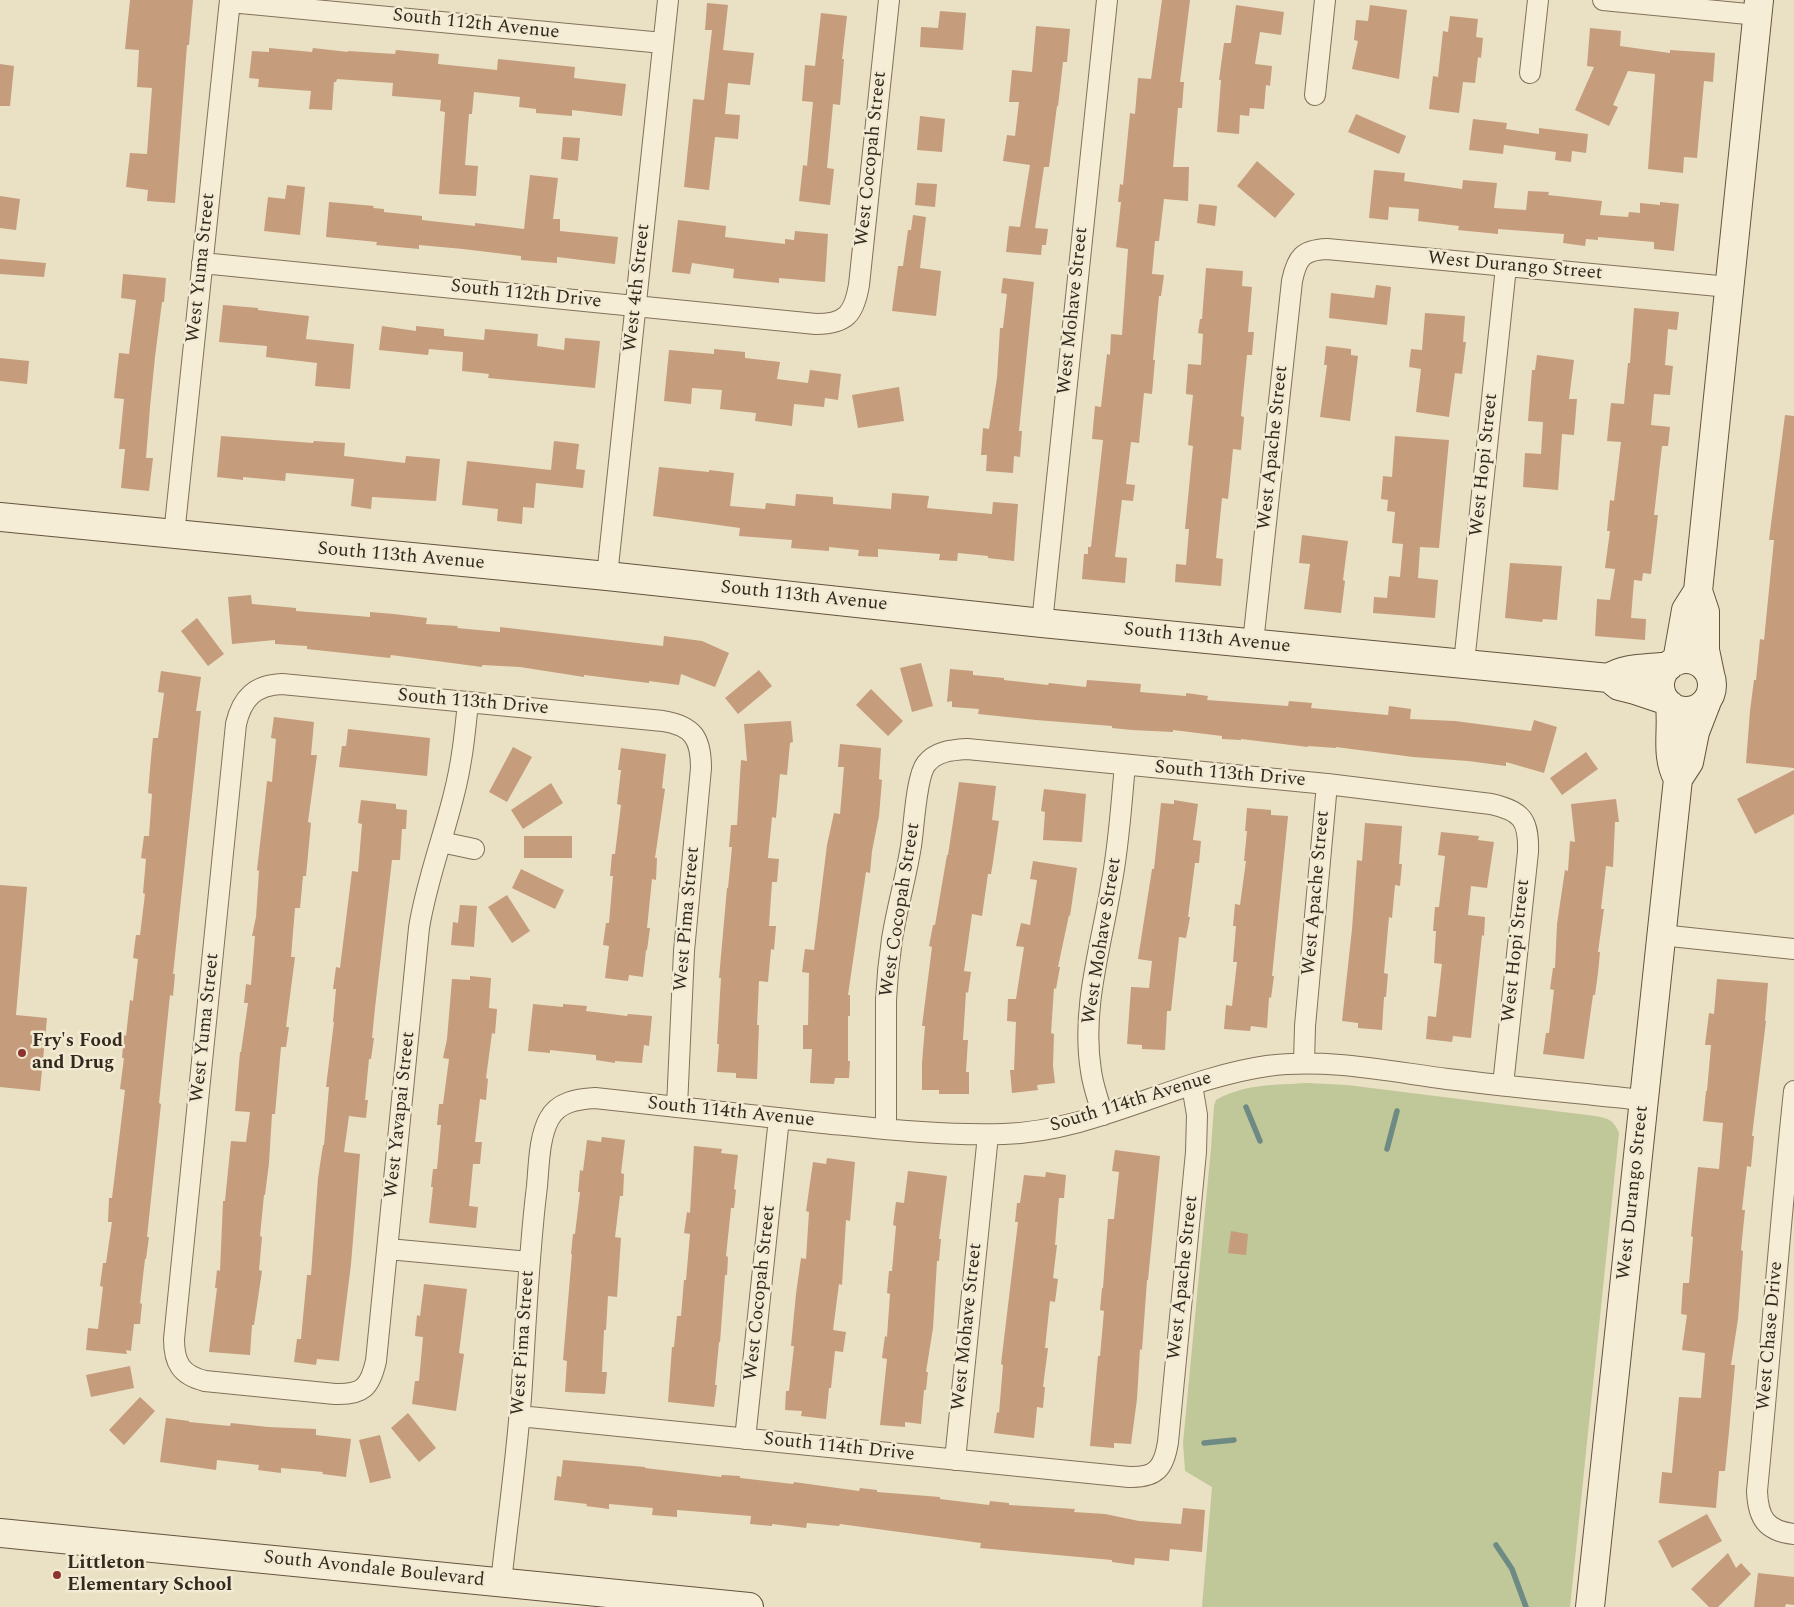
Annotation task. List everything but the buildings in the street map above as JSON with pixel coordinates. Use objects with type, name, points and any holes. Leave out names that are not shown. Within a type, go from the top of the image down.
[{"type":"street","name":"West 4th Street","points":[[607,576],[668,0]]},
{"type":"street","name":"West Cocopah Street","points":[[848,316],[854,306],[859,285],[889,0]]},
{"type":"street","name":"West Mohave Street","points":[[1042,623],[1107,0]]},
{"type":"street","points":[[1315,95],[1325,0]]},
{"type":"street","points":[[1530,73],[1538,0]]},
{"type":"street","points":[[1603,0],[1758,7],[1698,591],[1706,612],[1705,650],[1686,714]]},
{"type":"street","name":"South 112th Avenue","points":[[230,1],[663,43]]},
{"type":"street","name":"West Yuma Street","points":[[174,535],[230,1]]},
{"type":"street","name":"West Durango Street","points":[[1303,255],[1310,251],[1327,249],[1729,287]]},
{"type":"street","name":"West Apache Street","points":[[1254,643],[1292,281],[1298,262],[1303,255]]},
{"type":"street","name":"South 112th Drive","points":[[202,263],[816,324],[840,321],[848,316]]},
{"type":"street","name":"West Hopi Street","points":[[1464,663],[1506,267]]},
{"type":"street","name":"South 113th Avenue","points":[[0,517],[607,576],[1042,623],[1608,678],[1619,686],[1635,690],[1686,714],[1707,669],[1696,661],[1690,660],[1621,671],[1608,678]]},
{"type":"street","points":[[1686,714],[1661,686],[1664,672],[1673,664],[1686,610],[1698,591]]},
{"type":"street","name":"South 113th Drive","points":[[251,693],[261,688],[282,684],[663,721],[674,723],[694,734]]},
{"type":"street","name":"West Yuma Street","points":[[251,693],[238,714],[236,724],[174,1348],[179,1366],[186,1374],[205,1381],[335,1394],[364,1389]]},
{"type":"street","name":"West Yavapai Street","points":[[364,1389],[371,1380],[376,1360],[420,928],[424,902],[458,776],[468,702]]},
{"type":"street","name":"West Durango Street","points":[[1590,1607],[1678,779],[1689,762],[1686,714]]},
{"type":"street","name":"West Pima Street","points":[[677,1107],[684,951],[701,768],[699,744],[694,734]]},
{"type":"street","name":"South 113th Drive","points":[[934,756],[945,752],[968,749],[1327,784],[1491,804],[1513,810],[1522,817]]},
{"type":"street","name":"West Cocopah Street","points":[[886,1129],[886,1000],[889,960],[910,850],[921,775],[926,764],[934,756]]},
{"type":"street","name":"West Mohave Street","points":[[1103,1115],[1091,1070],[1089,1050],[1090,1008],[1118,847],[1125,765]]},
{"type":"street","name":"West Apache Street","points":[[1304,1063],[1304,1026],[1327,784]]},
{"type":"street","name":"West Hopi Street","points":[[1503,1085],[1528,852],[1527,828],[1522,817]]},
{"type":"street","points":[[441,842],[474,850]]},
{"type":"street","points":[[1661,935],[1794,949]]},
{"type":"street","name":"South 114th Avenue","points":[[558,1108],[569,1102],[588,1098],[886,1129],[988,1135],[1040,1131],[1103,1115],[1226,1074],[1304,1063],[1362,1067],[1643,1100]]},
{"type":"street","name":"West Apache Street","points":[[1158,1470],[1163,1462],[1168,1442],[1196,1159],[1197,1115],[1192,1085]]},
{"type":"street","name":"West Chase Drive","points":[[1794,1091],[1757,1491],[1759,1511],[1764,1520],[1780,1532],[1794,1534]]},
{"type":"street","name":"West Pima Street","points":[[501,1583],[519,1416],[529,1262],[542,1142],[550,1118],[558,1108]]},
{"type":"street","name":"West Cocopah Street","points":[[745,1439],[779,1118]]},
{"type":"street","name":"West Mohave Street","points":[[955,1460],[988,1135]]},
{"type":"street","points":[[388,1248],[529,1262]]},
{"type":"street","name":"South 114th Drive","points":[[519,1416],[1129,1477],[1149,1475],[1158,1470]]},
{"type":"street","name":"South Avondale Boulevard","points":[[0,1533],[703,1605],[749,1607]]},
{"type":"green space","points":[[1307,1083],[1347,1085],[1595,1116],[1610,1120],[1615,1125],[1619,1133],[1570,1607],[1202,1607],[1212,1487],[1185,1471],[1183,1443],[1214,1106],[1216,1100],[1248,1088]]},
{"type":"waterway","points":[[1246,1107],[1260,1141]]},
{"type":"waterway","points":[[1387,1149],[1397,1111]]},
{"type":"waterway","points":[[1204,1443],[1234,1440]]},
{"type":"waterway","points":[[1496,1545],[1512,1569],[1526,1607]]},
{"type":"place","name":"Fry's Food and Drug","points":[[22,1053]]},
{"type":"place","name":"Littleton Elementary School","points":[[57,1575]]}]
